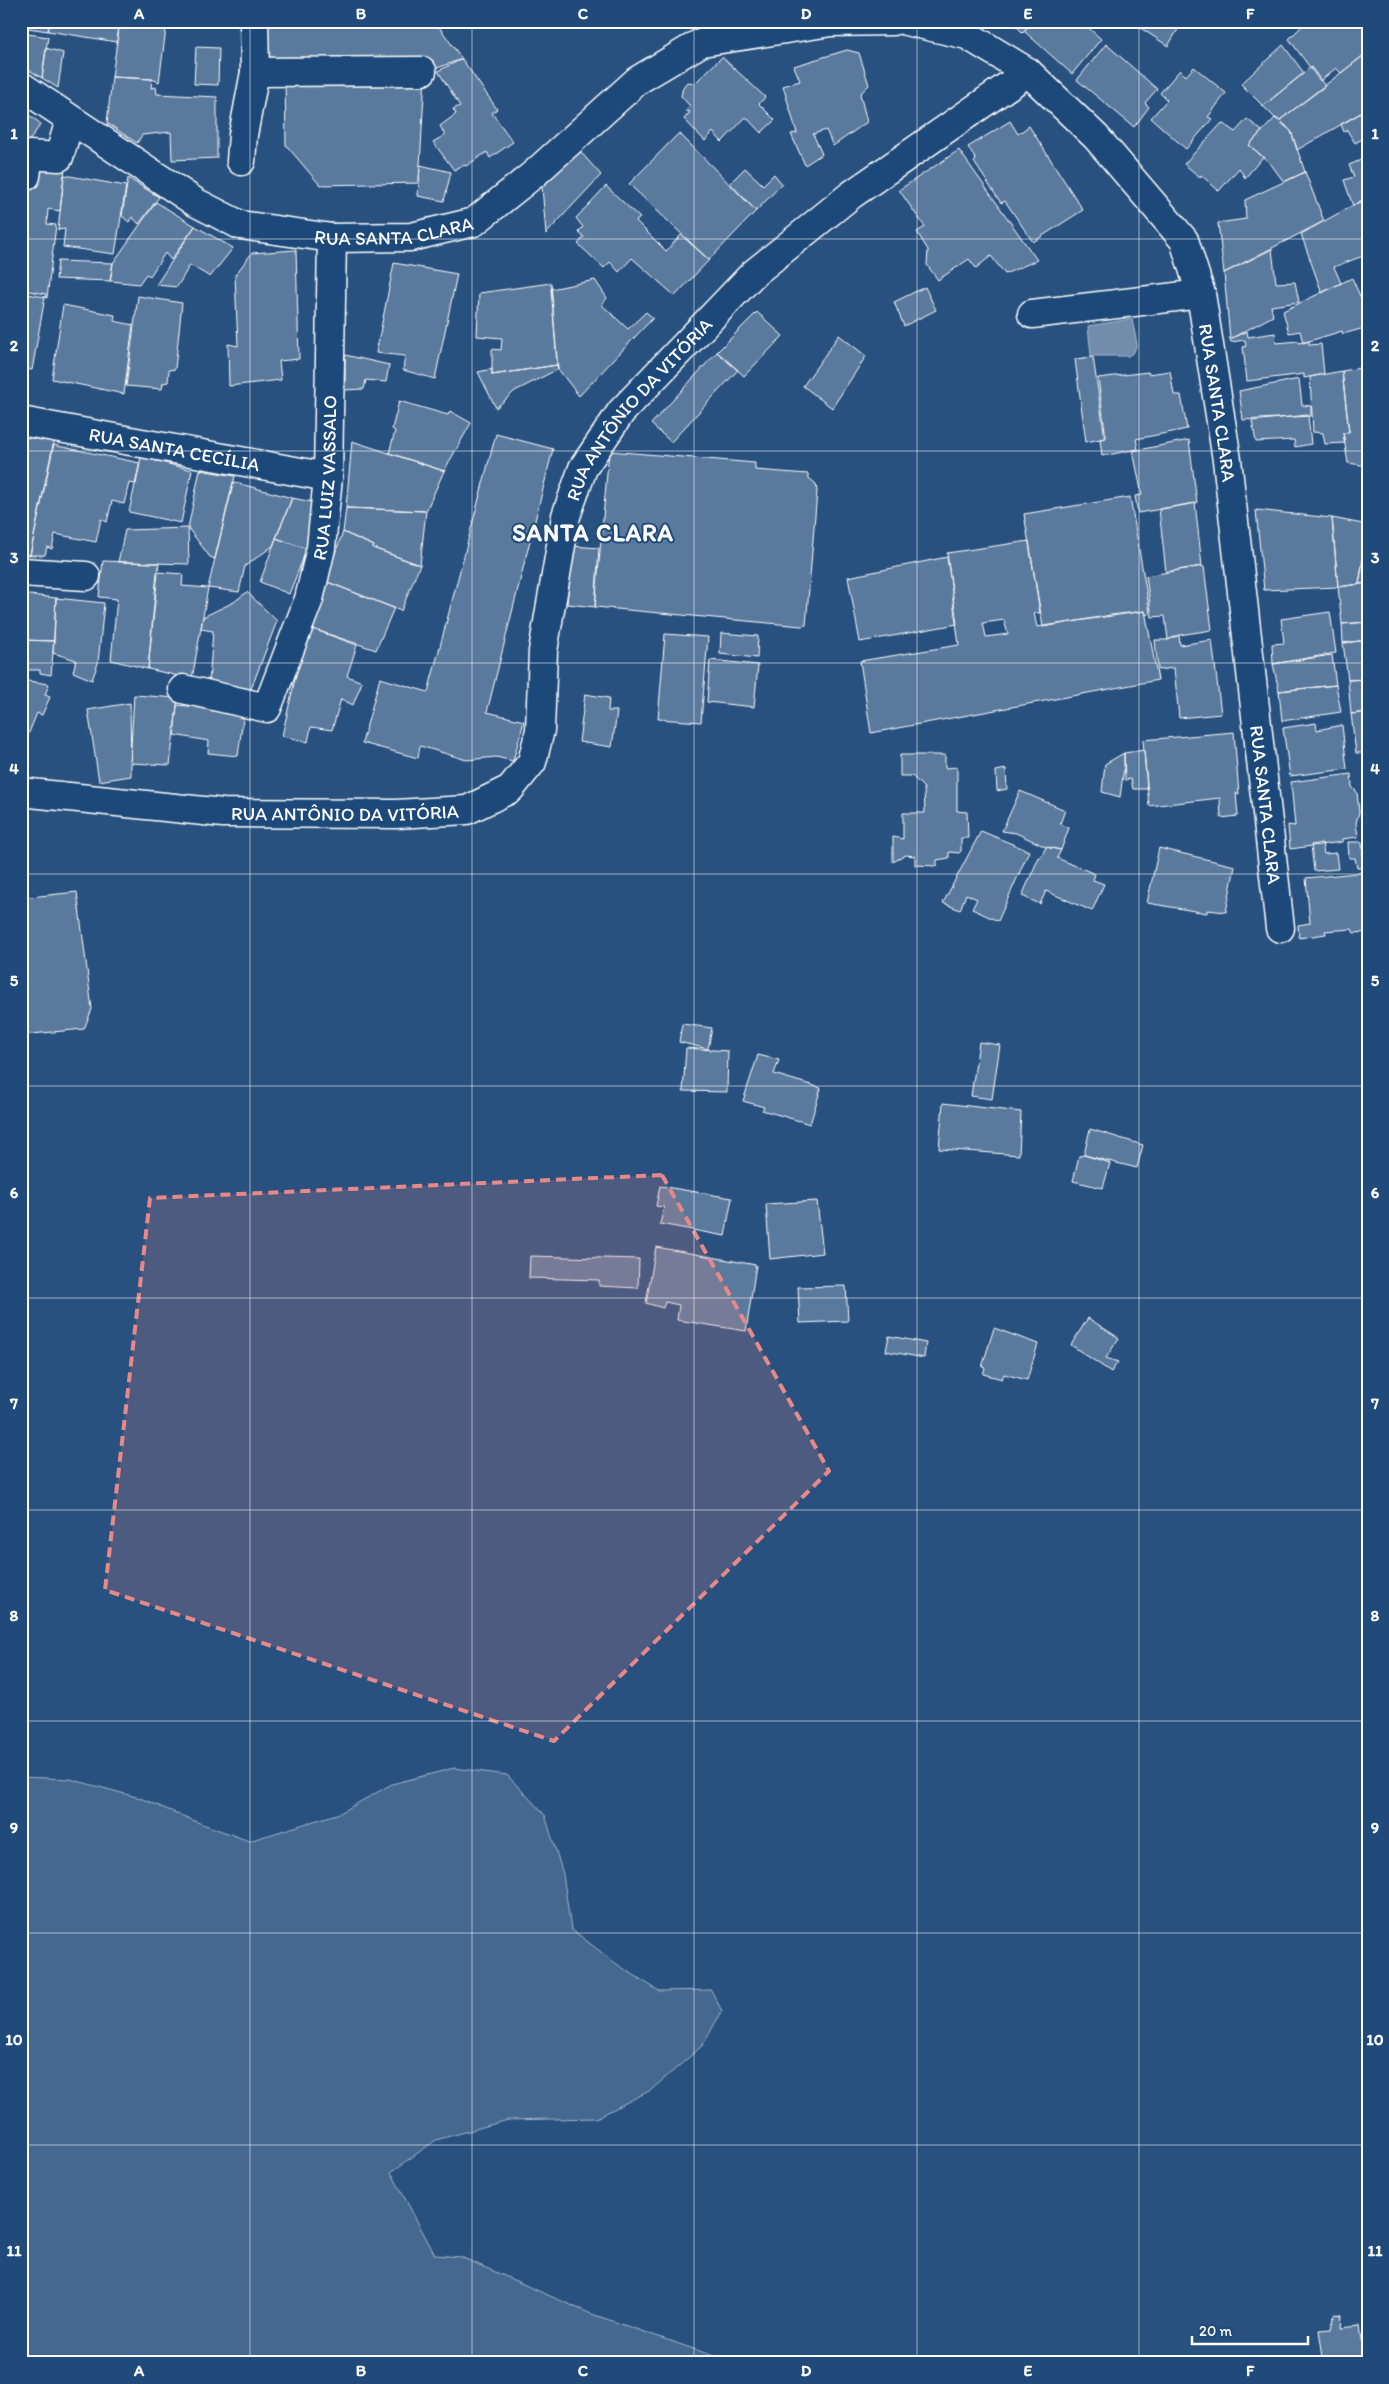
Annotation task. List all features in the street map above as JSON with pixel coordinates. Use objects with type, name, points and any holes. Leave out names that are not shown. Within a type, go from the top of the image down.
[{"type":"street","points":[[241,161],[255,72],[254,21]]},
{"type":"street","name":"RUA SANTA CLARA","points":[[21,86],[195,202],[240,225],[332,238],[411,237],[474,222],[534,174],[638,80],[700,32],[832,22],[893,21]]},
{"type":"street","name":"RUA SANTA CLARA","points":[[906,21],[967,36],[1028,72],[1096,137],[1184,240],[1201,294],[1227,460],[1280,928]]},
{"type":"street","points":[[255,72],[422,71]]},
{"type":"street","name":"RUA ANTÔNIO DA VITÓRIA","points":[[21,792],[223,813],[396,814],[467,810],[510,789],[532,762],[540,730],[543,651],[566,516],[583,468],[621,412],[753,274],[851,195],[1028,72]]},
{"type":"street","points":[[21,176],[26,176],[29,154],[59,157],[70,120]]},
{"type":"street","name":"RUA LUIZ VASSALO","points":[[183,689],[267,708],[309,599],[322,548],[328,477],[332,238]]},
{"type":"street","points":[[1032,314],[1201,294]]},
{"type":"street","name":"RUA SANTA CECÍLIA","points":[[21,420],[328,477]]},
{"type":"street","points":[[21,572],[86,576]]},
{"type":"highlighted area","points":[[662,1175],[829,1471],[554,1741],[105,1590],[150,1198]]},
{"type":"shaded area","points":[[1132,319],[1137,344],[1134,352],[1128,356],[1091,356],[1088,326]]},
{"type":"shaded area","points":[[454,1768],[507,1775],[545,1815],[563,1874],[571,1929],[618,1965],[659,1991],[711,1990],[722,2011],[702,2046],[651,2090],[596,2118],[508,2120],[436,2140],[391,2172],[435,2255],[461,2257],[589,2313],[714,2356],[766,2363],[21,2363],[21,1777],[70,1779],[140,1798],[249,1841],[340,1813],[392,1784]]},
{"type":"building","points":[[21,21],[50,21],[48,31],[21,27]]},
{"type":"building","points":[[50,21],[120,21],[117,42],[48,31]]},
{"type":"building","points":[[120,21],[167,21],[159,82],[152,79],[112,77]]},
{"type":"building","points":[[263,21],[393,21],[420,26],[423,21],[435,21],[462,59],[426,72],[266,69]]},
{"type":"building","points":[[1011,21],[1032,21],[1023,33]]},
{"type":"building","points":[[1032,21],[1081,21],[1101,39],[1072,74],[1024,31]]},
{"type":"building","points":[[1130,21],[1183,21],[1168,46]]},
{"type":"building","points":[[1307,21],[1368,21],[1368,52],[1341,73],[1336,68],[1320,81],[1289,39]]},
{"type":"building","points":[[21,33],[48,37],[42,78],[21,65]]},
{"type":"building","points":[[1106,44],[1157,89],[1145,103],[1149,107],[1134,127],[1077,80]]},
{"type":"building","points":[[1283,45],[1304,73],[1263,106],[1241,84]]},
{"type":"building","points":[[196,47],[219,48],[218,85],[194,84]]},
{"type":"building","points":[[46,48],[63,53],[58,88],[42,78]]},
{"type":"building","points":[[847,50],[859,53],[869,85],[860,94],[867,122],[833,146],[826,130],[813,134],[822,154],[805,165],[791,134],[797,133],[783,86],[800,81],[794,66]]},
{"type":"building","points":[[1368,52],[1368,109],[1297,150],[1291,131],[1280,120]]},
{"type":"building","points":[[722,57],[765,97],[759,104],[775,120],[761,133],[746,117],[722,142],[713,132],[705,141],[684,119],[690,112],[686,111],[690,106],[681,96],[683,87],[687,82],[695,83]]},
{"type":"building","points":[[462,59],[497,109],[492,113],[513,142],[490,158],[487,152],[466,166],[463,165],[454,170],[433,142],[445,135],[440,126],[456,114],[453,109],[460,106],[438,71]]},
{"type":"building","points":[[1194,67],[1226,93],[1208,117],[1212,119],[1186,149],[1151,118],[1167,100],[1160,93],[1180,70],[1186,76]]},
{"type":"building","points":[[1311,67],[1325,86],[1280,120],[1275,118],[1263,106]]},
{"type":"building","points":[[425,75],[419,183],[320,185],[286,145],[285,78]]},
{"type":"building","points":[[112,77],[152,79],[151,88],[156,87],[157,94],[217,97],[217,158],[172,160],[171,132],[142,135],[137,143],[107,123]]},
{"type":"building","points":[[21,109],[41,124],[21,152]]},
{"type":"building","points":[[1368,109],[1368,136],[1355,143],[1347,130],[1344,132],[1341,124]]},
{"type":"building","points":[[1275,118],[1291,131],[1305,172],[1284,182],[1270,163],[1249,145]]},
{"type":"building","points":[[1247,119],[1262,131],[1249,145],[1263,157],[1245,178],[1239,168],[1219,191],[1201,175],[1200,177],[1184,164],[1222,123],[1235,132]]},
{"type":"building","points":[[1010,121],[1018,134],[1029,126],[1083,210],[1033,242],[1005,201],[1001,203],[974,162],[976,160],[968,147]]},
{"type":"building","points":[[679,133],[756,211],[709,260],[629,184]]},
{"type":"building","points":[[578,149],[601,175],[546,234],[542,187]]},
{"type":"building","points":[[959,150],[1037,260],[1005,274],[991,256],[976,268],[969,259],[938,280],[927,265],[928,250],[917,232],[925,227],[899,190]]},
{"type":"building","points":[[31,157],[66,160],[60,211],[48,209],[47,224],[56,225],[47,298],[45,297],[46,294],[23,290],[21,293],[21,179]]},
{"type":"building","points":[[1368,157],[1368,198],[1353,206],[1344,180],[1354,177],[1349,165]]},
{"type":"building","points":[[420,165],[451,172],[444,201],[418,196]]},
{"type":"building","points":[[745,168],[763,185],[774,174],[782,184],[756,211],[730,183]]},
{"type":"building","points":[[1305,172],[1324,221],[1224,273],[1218,223],[1246,219],[1245,200]]},
{"type":"building","points":[[64,175],[126,186],[115,254],[63,247],[65,229],[58,230]]},
{"type":"building","points":[[128,178],[159,197],[139,224],[132,217],[129,222],[122,216]]},
{"type":"building","points":[[606,186],[640,218],[636,221],[666,251],[681,235],[709,260],[675,296],[632,258],[619,272],[610,262],[604,268],[578,244],[584,237],[578,232],[583,227],[576,218]]},
{"type":"building","points":[[1366,198],[1368,206],[1368,254],[1334,267],[1341,283],[1322,293],[1301,234]]},
{"type":"building","points":[[156,202],[195,226],[171,260],[165,253],[150,276],[146,274],[139,284],[110,281],[113,263]]},
{"type":"building","points":[[195,226],[233,248],[210,277],[190,265],[177,287],[156,285]]},
{"type":"building","points":[[1272,249],[1276,283],[1295,282],[1299,302],[1271,306],[1273,316],[1230,339],[1224,273]]},
{"type":"building","points":[[296,250],[299,359],[279,361],[281,380],[229,386],[228,344],[238,346],[235,275],[252,253]]},
{"type":"building","points":[[58,261],[113,263],[110,281],[56,279]]},
{"type":"building","points":[[394,263],[457,274],[435,379],[403,370],[405,356],[376,353]]},
{"type":"building","points":[[1352,278],[1368,314],[1368,327],[1343,334],[1342,331],[1303,343],[1300,331],[1289,333],[1283,311]]},
{"type":"building","points":[[595,280],[607,298],[602,305],[628,329],[646,312],[653,318],[579,396],[558,369],[551,289]]},
{"type":"building","points":[[551,283],[557,365],[492,375],[492,349],[501,350],[502,338],[477,336],[479,293]]},
{"type":"building","points":[[925,287],[936,310],[904,326],[894,302]]},
{"type":"building","points":[[22,293],[45,297],[32,370],[21,368]]},
{"type":"building","points":[[138,296],[182,303],[175,369],[169,370],[168,382],[163,383],[162,389],[126,386]]},
{"type":"building","points":[[63,305],[115,315],[114,321],[133,325],[124,394],[52,379]]},
{"type":"building","points":[[757,312],[783,336],[744,376],[717,352]]},
{"type":"building","points":[[1247,331],[1248,337],[1275,333],[1276,343],[1309,341],[1309,345],[1321,344],[1324,374],[1304,378],[1304,374],[1247,381],[1243,347],[1246,346],[1245,340],[1231,342],[1230,339]]},
{"type":"building","points":[[839,335],[866,356],[832,408],[803,386]]},
{"type":"building","points":[[717,352],[738,370],[671,442],[651,424]]},
{"type":"building","points":[[345,355],[389,365],[386,382],[366,380],[364,389],[345,390]]},
{"type":"building","points":[[1093,357],[1105,438],[1086,442],[1075,359]]},
{"type":"building","points":[[557,365],[558,369],[515,391],[496,408],[478,372],[492,369],[492,375]]},
{"type":"building","points":[[1367,367],[1368,381],[1364,382],[1368,398],[1368,466],[1348,463],[1343,433],[1349,432],[1342,371]]},
{"type":"building","points":[[1170,371],[1174,395],[1181,395],[1187,429],[1136,439],[1138,449],[1102,456],[1100,439],[1106,438],[1098,378]]},
{"type":"building","points":[[1342,371],[1349,432],[1343,433],[1345,443],[1325,444],[1323,433],[1313,432],[1310,377]]},
{"type":"building","points":[[1299,379],[1302,405],[1311,406],[1311,416],[1243,420],[1239,391]]},
{"type":"building","points":[[399,401],[448,415],[450,411],[471,423],[444,471],[389,453],[395,431],[392,429]]},
{"type":"building","points":[[1308,415],[1311,444],[1295,447],[1294,440],[1256,442],[1252,421]]},
{"type":"building","points":[[21,430],[55,439],[30,555],[21,554]]},
{"type":"building","points":[[496,434],[553,449],[487,712],[524,721],[513,761],[496,757],[467,760],[420,746],[418,758],[362,743],[380,678],[428,692]]},
{"type":"building","points":[[1189,440],[1197,503],[1138,513],[1135,496],[1142,495],[1133,451]]},
{"type":"building","points":[[352,441],[444,471],[426,511],[346,508]]},
{"type":"building","points":[[53,445],[140,463],[136,484],[129,483],[124,504],[112,501],[107,522],[101,519],[96,542],[55,534],[52,549],[47,547],[45,555],[30,555]]},
{"type":"building","points":[[609,451],[755,463],[755,470],[808,474],[809,478],[816,484],[817,491],[806,625],[595,607]]},
{"type":"building","points":[[141,457],[192,470],[181,523],[129,512]]},
{"type":"building","points":[[200,470],[235,476],[215,559],[210,557],[188,528]]},
{"type":"building","points":[[233,482],[292,498],[273,546],[245,566],[239,592],[208,588]]},
{"type":"building","points":[[1130,497],[1150,613],[1146,615],[1145,611],[1111,615],[1043,627],[1024,514]]},
{"type":"building","points":[[292,498],[317,503],[307,549],[276,538]]},
{"type":"building","points":[[1195,503],[1202,566],[1166,572],[1159,509]]},
{"type":"building","points":[[346,508],[426,511],[420,565],[373,548],[374,546],[343,532]]},
{"type":"building","points":[[1256,510],[1332,518],[1338,587],[1264,590]]},
{"type":"building","points":[[1332,518],[1368,525],[1359,584],[1338,587]]},
{"type":"building","points":[[188,528],[189,564],[118,562],[125,530]]},
{"type":"building","points":[[343,532],[374,546],[373,548],[420,565],[401,611],[325,581]]},
{"type":"building","points":[[1368,532],[1368,583],[1359,584]]},
{"type":"building","points":[[276,538],[307,549],[289,594],[260,582]]},
{"type":"building","points":[[1029,541],[1040,613],[1034,613],[1037,627],[1145,611],[1158,680],[871,733],[860,661],[959,645],[947,553]],"holes":[[[1004,620],[1008,634],[986,637],[983,623]]]},
{"type":"building","points":[[572,546],[599,548],[595,607],[567,604]]},
{"type":"building","points":[[947,557],[957,624],[860,642],[848,577]]},
{"type":"building","points":[[103,561],[159,563],[148,669],[111,660],[117,599],[99,597]]},
{"type":"building","points":[[1204,567],[1212,630],[1179,635],[1168,640],[1165,616],[1152,617],[1146,576]]},
{"type":"building","points":[[157,572],[183,574],[182,586],[208,588],[192,679],[148,669]]},
{"type":"building","points":[[325,581],[394,608],[376,650],[307,627]]},
{"type":"building","points":[[1368,583],[1368,622],[1342,624],[1338,587]]},
{"type":"building","points":[[247,592],[277,621],[251,689],[209,683],[213,631],[201,629],[203,617],[234,602]]},
{"type":"building","points":[[21,594],[56,598],[54,641],[21,640]]},
{"type":"building","points":[[56,598],[104,603],[98,663],[92,680],[73,672],[76,660],[53,653]]},
{"type":"building","points":[[1330,612],[1336,653],[1273,664],[1272,644],[1284,643],[1281,619]]},
{"type":"building","points":[[1368,622],[1368,640],[1343,643],[1342,624]]},
{"type":"building","points":[[307,627],[357,645],[347,676],[362,682],[353,705],[341,699],[332,730],[311,727],[308,742],[282,736]]},
{"type":"building","points":[[721,633],[758,636],[757,658],[720,654]]},
{"type":"building","points":[[665,634],[708,637],[701,722],[658,719]]},
{"type":"building","points":[[1179,635],[1180,645],[1212,640],[1221,714],[1179,718],[1174,668],[1158,670],[1155,640],[1168,640]]},
{"type":"building","points":[[21,640],[54,641],[51,675],[40,673],[40,670],[21,670]]},
{"type":"building","points":[[1368,640],[1368,679],[1348,680],[1343,643]]},
{"type":"building","points":[[1332,655],[1336,685],[1279,691],[1273,664]]},
{"type":"building","points":[[710,660],[758,665],[754,707],[707,702]]},
{"type":"building","points":[[1368,679],[1368,712],[1351,714],[1348,680]]},
{"type":"building","points":[[21,680],[49,684],[45,695],[50,697],[42,715],[37,713],[21,752]]},
{"type":"building","points":[[1336,685],[1341,712],[1282,721],[1279,691]]},
{"type":"building","points":[[585,694],[609,698],[608,711],[617,711],[612,747],[579,742]]},
{"type":"building","points":[[134,695],[178,698],[170,765],[130,763]]},
{"type":"building","points":[[130,703],[131,776],[99,781],[88,710]]},
{"type":"building","points":[[177,705],[244,711],[238,756],[208,753],[209,741],[174,735]]},
{"type":"building","points":[[1368,712],[1368,753],[1356,753],[1351,714]]},
{"type":"building","points":[[1316,723],[1317,730],[1342,725],[1347,769],[1290,776],[1283,728]]},
{"type":"building","points":[[1234,732],[1239,794],[1236,793],[1238,816],[1221,818],[1220,798],[1149,806],[1143,740]]},
{"type":"building","points":[[1144,750],[1147,789],[1133,789],[1131,779],[1125,780],[1124,753]]},
{"type":"building","points":[[1124,753],[1120,797],[1102,792],[1105,764]]},
{"type":"building","points":[[900,755],[945,755],[945,768],[957,767],[957,811],[967,812],[968,838],[961,838],[961,851],[959,853],[949,852],[949,858],[937,860],[937,866],[915,865],[915,856],[906,855],[893,862],[893,837],[903,839],[903,813],[925,813],[924,788],[912,776],[900,776]]},
{"type":"building","points":[[1006,769],[1007,789],[997,791],[996,771]]},
{"type":"building","points":[[1351,774],[1352,787],[1357,792],[1359,812],[1356,823],[1358,837],[1342,839],[1342,842],[1290,849],[1288,825],[1295,826],[1291,782]]},
{"type":"building","points":[[1020,791],[1065,810],[1060,824],[1069,828],[1061,850],[1046,847],[1016,833],[1002,831]]},
{"type":"building","points":[[1368,807],[1368,840],[1364,808]]},
{"type":"building","points":[[981,831],[1029,851],[998,921],[972,909],[977,899],[966,894],[960,910],[943,903]]},
{"type":"building","points":[[1348,842],[1362,842],[1364,868],[1357,868],[1355,858],[1349,858]]},
{"type":"building","points":[[1322,843],[1324,854],[1336,853],[1338,869],[1314,871],[1311,845]]},
{"type":"building","points":[[1046,847],[1061,850],[1057,858],[1095,874],[1093,880],[1104,884],[1092,911],[1046,891],[1040,904],[1022,896],[1039,857],[1041,857]]},
{"type":"building","points":[[1159,848],[1235,866],[1226,912],[1207,910],[1207,913],[1147,903]]},
{"type":"building","points":[[1367,872],[1368,932],[1354,933],[1352,929],[1325,931],[1326,934],[1299,938],[1298,925],[1310,923],[1306,878]]},
{"type":"building","points":[[77,892],[92,1009],[84,1029],[21,1035],[21,898]]},
{"type":"building","points":[[682,1024],[712,1028],[708,1049],[679,1042]]},
{"type":"building","points":[[979,1042],[1000,1045],[992,1099],[971,1096]]},
{"type":"building","points":[[686,1048],[728,1051],[727,1092],[683,1091]]},
{"type":"building","points":[[758,1055],[779,1060],[774,1074],[821,1088],[810,1124],[762,1110],[764,1107],[743,1101]]},
{"type":"building","points":[[943,1103],[1021,1112],[1019,1155],[939,1149]]},
{"type":"building","points":[[1090,1129],[1143,1145],[1137,1168],[1084,1155]]},
{"type":"building","points":[[1084,1155],[1110,1163],[1103,1188],[1073,1181],[1079,1156]]},
{"type":"building","points":[[660,1186],[732,1198],[725,1236],[660,1224],[664,1207],[656,1206]]},
{"type":"building","points":[[817,1201],[823,1253],[770,1259],[766,1204]]},
{"type":"building","points":[[656,1247],[756,1265],[746,1331],[677,1320],[679,1305],[665,1302],[663,1308],[646,1303]]},
{"type":"building","points":[[530,1256],[639,1259],[638,1288],[599,1286],[599,1280],[529,1278]]},
{"type":"building","points":[[846,1286],[848,1321],[800,1323],[798,1287]]},
{"type":"building","points":[[1088,1318],[1119,1338],[1106,1358],[1118,1362],[1111,1372],[1071,1345]]},
{"type":"building","points":[[994,1328],[1038,1344],[1027,1380],[1004,1374],[1002,1379],[983,1374],[985,1368],[982,1367]]},
{"type":"building","points":[[889,1336],[926,1343],[924,1358],[886,1351]]},
{"type":"building","points":[[1334,2314],[1342,2315],[1341,2327],[1360,2325],[1365,2363],[1324,2363],[1319,2330],[1331,2329]]},
{"type":"district","name":"SANTA CLARA","points":[[593,533]]}]
